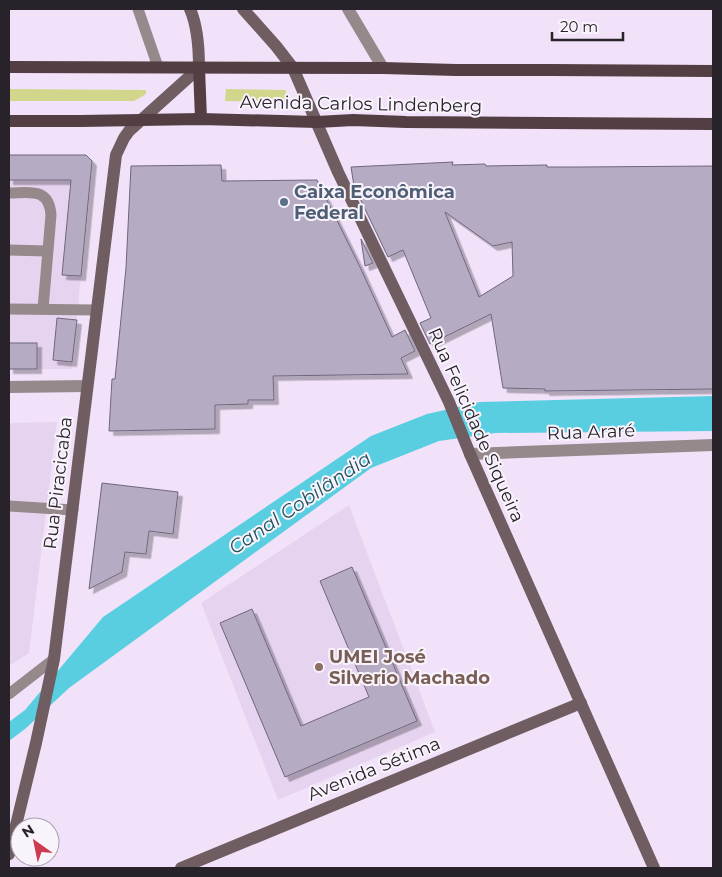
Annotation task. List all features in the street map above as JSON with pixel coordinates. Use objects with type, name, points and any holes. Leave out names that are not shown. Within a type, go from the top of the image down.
[{"type":"main road","name":"Avenida Carlos Lindenberg","points":[[9,66],[713,72]]},
{"type":"main road","points":[[200,68],[201,119]]},
{"type":"main road","name":"Avenida Carlos Lindenberg","points":[[9,120],[201,119],[317,122],[353,120],[713,124]]},
{"type":"street","points":[[140,120],[200,68],[194,17],[190,9]]},
{"type":"street","name":"Rua Felicidade Siqueira","points":[[243,9],[293,68],[338,172],[449,402],[654,868]]},
{"type":"street","points":[[348,9],[383,68]]},
{"type":"street","name":"Rua Piracicaba","points":[[9,854],[53,664],[116,155],[124,138],[140,120]]},
{"type":"street","points":[[9,387],[88,386]]},
{"type":"street","name":"Rua Araré","points":[[469,450],[713,445]]},
{"type":"street","name":"Avenida Sétima","points":[[181,868],[581,703]]},
{"type":"lane","points":[[138,9],[158,67]]},
{"type":"lane","points":[[9,193],[38,193],[47,201],[50,208],[43,309]]},
{"type":"lane","points":[[9,250],[47,251]]},
{"type":"lane","points":[[9,309],[97,310]]},
{"type":"lane","points":[[9,506],[73,510]]},
{"type":"lane","points":[[9,694],[53,664]]},
{"type":"shaded area","points":[[9,155],[86,155],[92,161],[72,369],[9,369]]},
{"type":"shaded area","points":[[57,422],[29,653],[9,666],[9,423]]},
{"type":"shaded area","name":"UMEI José Silverio Machado","points":[[349,505],[435,732],[278,800],[201,603]]},
{"type":"green space","points":[[9,89],[146,90],[146,94],[134,101],[9,101]]},
{"type":"green space","points":[[226,89],[286,90],[286,102],[225,101]]},
{"type":"water","name":"Canal Cobilândia","points":[[713,396],[713,431],[495,433],[439,441],[371,468],[69,688],[25,729],[9,741],[9,722],[25,710],[103,617],[371,436],[427,414],[480,402]]},
{"type":"building","points":[[9,155],[86,155],[92,161],[81,276],[62,275],[71,180],[9,180]]},
{"type":"building","points":[[453,162],[452,165],[547,165],[547,167],[713,166],[713,389],[545,391],[545,389],[503,388],[491,314],[430,344],[420,323],[431,318],[403,250],[388,257],[354,186],[351,167]],"holes":[[[445,212],[493,246],[512,242],[513,276],[479,297]]]},
{"type":"building","points":[[221,165],[222,181],[317,180],[392,337],[405,330],[415,351],[401,358],[408,374],[273,376],[274,400],[248,400],[248,404],[215,405],[215,429],[109,431],[112,379],[115,379],[126,268],[131,166]]},
{"type":"building","points":[[361,239],[373,263],[365,266]]},
{"type":"building","points":[[57,318],[77,320],[72,362],[53,360]]},
{"type":"building","points":[[9,343],[37,343],[37,369],[9,369]]},
{"type":"building","points":[[102,483],[178,492],[173,534],[149,531],[146,554],[125,552],[122,572],[89,589]]},
{"type":"building","points":[[352,567],[417,721],[285,777],[220,623],[252,609],[301,726],[369,697],[320,581]]},
{"type":"place","name":"Caixa Econômica Federal","points":[[284,202]]},
{"type":"place","name":"UMEI José Silverio Machado","points":[[319,667]]}]
